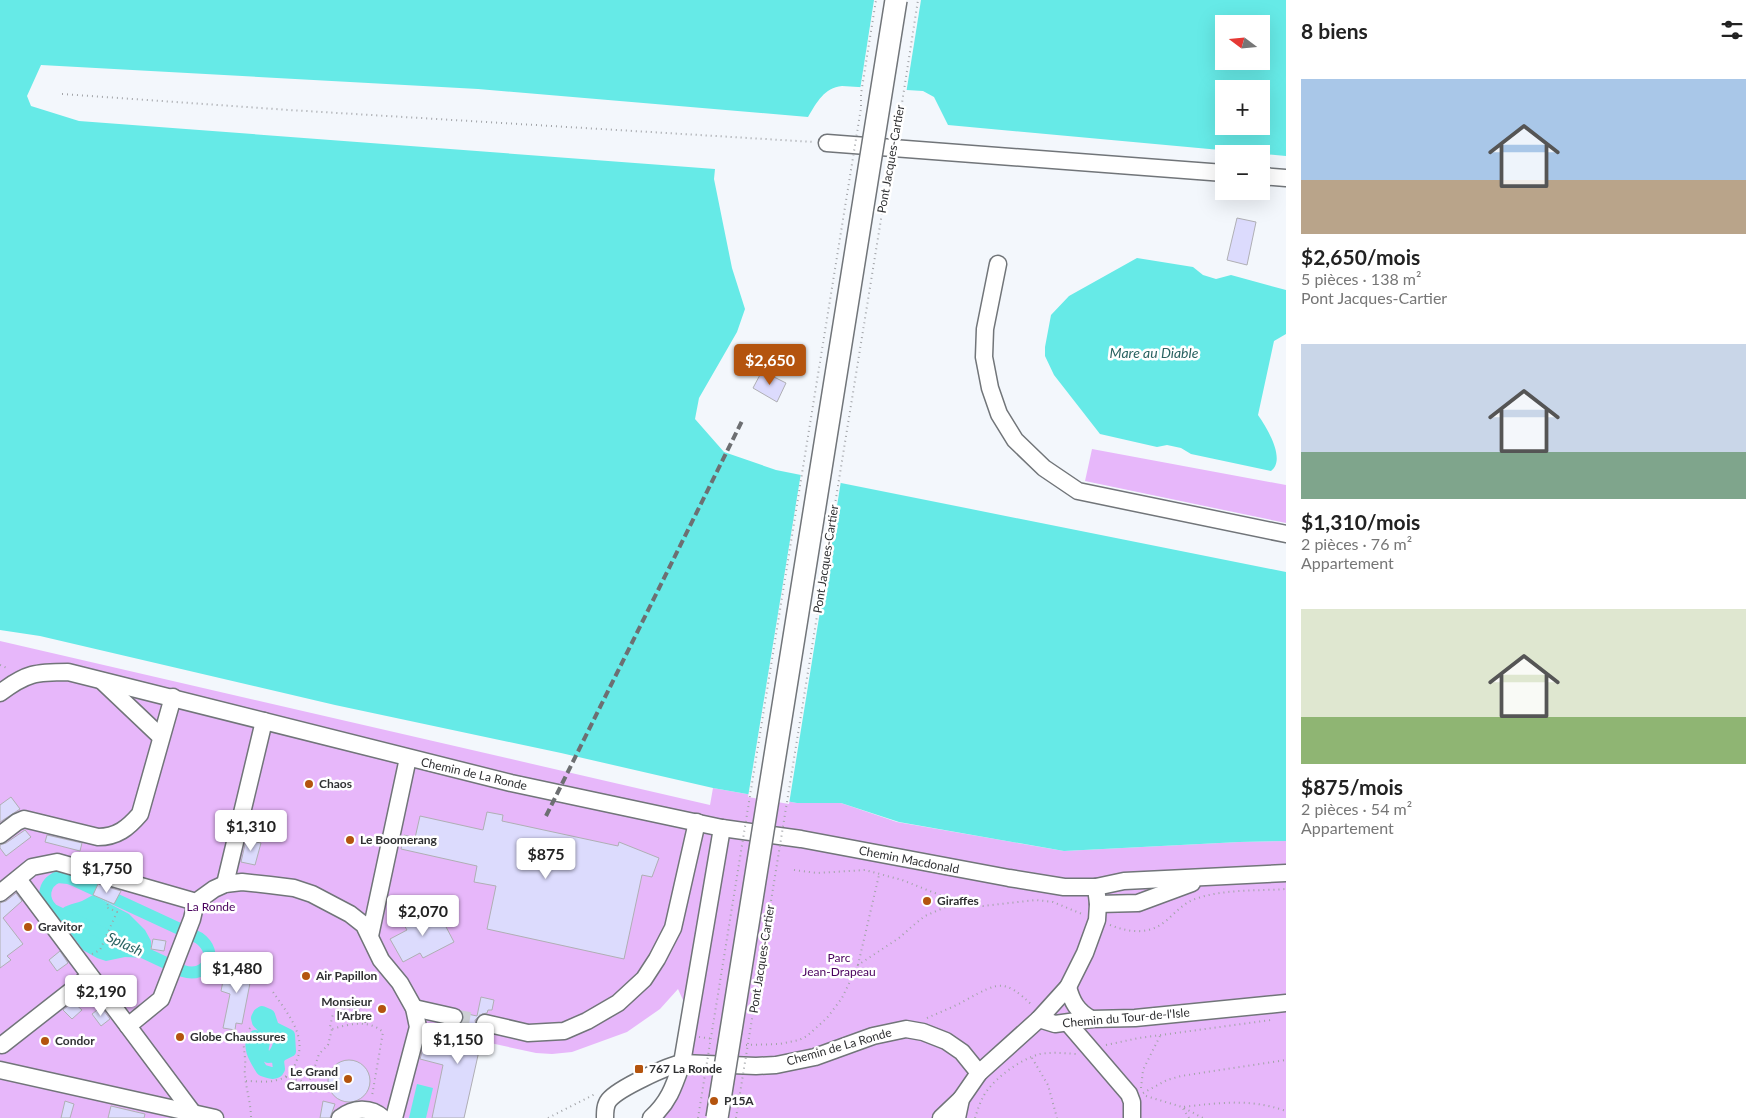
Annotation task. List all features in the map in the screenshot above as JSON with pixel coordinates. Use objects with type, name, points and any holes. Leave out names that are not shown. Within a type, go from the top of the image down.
[{"type":"main road","name":"Pont Jacques-Cartier","points":[[717,1118],[896,0]]},
{"type":"street","points":[[827,143],[1215,172]]},
{"type":"street","points":[[1270,177],[1286,178]]},
{"type":"street","points":[[998,264],[985,328],[984,357],[990,388],[999,414],[1015,440],[1044,468],[1078,491],[1286,534]]},
{"type":"street","name":"Chemin de La Ronde","points":[[0,693],[21,678],[34,673],[68,672],[511,783],[722,828]]},
{"type":"street","points":[[100,680],[162,737]]},
{"type":"street","points":[[0,835],[24,819],[98,837],[110,837],[122,831],[140,814],[173,697]]},
{"type":"street","points":[[225,884],[264,721]]},
{"type":"street","points":[[370,936],[408,758]]},
{"type":"street","points":[[485,1024],[528,1033],[564,1031],[587,1021],[618,1003],[644,979],[658,959],[672,928],[697,822]]},
{"type":"street","points":[[651,1118],[664,1105],[682,1063],[722,828]]},
{"type":"street","name":"Chemin Macdonald","points":[[722,828],[801,839],[1064,887],[1096,887],[1124,881],[1286,873]]},
{"type":"street","points":[[0,893],[32,867],[57,862],[196,902]]},
{"type":"street","name":"Chemin Macdonald","points":[[1098,912],[1148,900],[1206,878]]},
{"type":"street","points":[[18,879],[193,1113]]},
{"type":"street","points":[[1144,880],[1148,900]]},
{"type":"street","points":[[128,1026],[161,999],[192,920],[196,902],[214,889],[225,884],[242,882],[294,888],[312,894],[350,914],[364,925],[381,960],[400,983],[414,1008],[418,1027],[394,1118]]},
{"type":"street","points":[[940,1118],[961,1099],[979,1073],[1039,1019],[1068,986],[1086,953],[1098,912],[1096,887]]},
{"type":"street","points":[[1,1048],[90,976]]},
{"type":"street","points":[[1068,986],[1071,999],[1076,1008],[1091,1019]]},
{"type":"street","name":"Chemin du Tour-de-l'Isle","points":[[1039,1019],[1055,1024],[1091,1019],[1135,1018],[1286,1003]]},
{"type":"street","points":[[414,1008],[454,1017]]},
{"type":"street","points":[[1068,1023],[1129,1094],[1132,1102],[1132,1118]]},
{"type":"street","name":"Chemin de La Ronde","points":[[605,1118],[606,1106],[615,1094],[672,1065],[682,1063],[776,1065],[815,1057],[873,1036],[906,1029],[923,1032],[946,1041],[962,1052],[979,1073]]},
{"type":"street","points":[[0,1070],[215,1118]]},
{"type":"street","points":[[957,1118],[961,1099]]},
{"type":"street","points":[[340,1118],[359,1109],[376,1114]]},
{"type":"path","points":[[698,1118],[858,126],[861,94],[876,0]]},
{"type":"path","name":"Pont Jacques-Cartier","points":[[736,1118],[839,470],[918,0]]},
{"type":"path","points":[[62,94],[827,143]]},
{"type":"path","points":[[794,870],[817,874],[865,870],[902,880],[957,902],[983,906],[1036,900],[1053,902],[1098,912],[1129,932],[1147,931],[1160,925],[1178,909],[1200,897],[1235,892],[1286,890]]},
{"type":"path","points":[[742,1044],[780,1044],[799,1040],[807,1036],[828,1018],[842,998],[858,965],[879,874]]},
{"type":"path","points":[[78,959],[100,950],[117,912],[106,907],[110,900]]},
{"type":"path","points":[[858,965],[899,938],[925,916],[957,902]]},
{"type":"path","points":[[906,1029],[964,1002],[986,988],[997,986],[1010,987],[1022,995],[1035,1008],[1039,1019]]},
{"type":"path","points":[[273,992],[293,1020],[300,1042],[300,1050],[295,1066],[286,1077]]},
{"type":"path","points":[[246,1081],[273,1081],[286,1077],[306,1082],[311,1078],[319,1054],[328,1045],[333,1014],[344,1008],[360,1010],[365,1014],[365,1024]]},
{"type":"path","points":[[975,1118],[982,1099],[991,1085],[1013,1067],[1040,1054],[1058,1052],[1085,1055],[1091,1051],[1161,1034],[1271,1020]]},
{"type":"path","points":[[332,1029],[357,1023],[377,1028],[383,1032],[376,1114]]},
{"type":"path","points":[[250,1028],[246,1034],[243,1046],[251,1118]]},
{"type":"path","points":[[1142,1094],[1141,1084],[1144,1070],[1161,1034]]},
{"type":"path","points":[[694,1036],[717,1040]]},
{"type":"path","points":[[1032,1057],[1048,1084],[1057,1118]]},
{"type":"path","points":[[1142,1094],[1167,1080],[1181,1076],[1286,1060]]},
{"type":"path","points":[[548,1118],[596,1094]]},
{"type":"path","points":[[1142,1094],[1182,1107],[1202,1118]]},
{"type":"path","points":[[1182,1107],[1234,1101],[1263,1104],[1286,1111]]},
{"type":"path","points":[[1182,1107],[1189,1118]]},
{"type":"green space","points":[[1092,449],[1286,485],[1286,523],[1085,481]]},
{"type":"green space","points":[[0,641],[710,805],[713,788],[797,803],[841,803],[897,822],[1064,851],[1286,841],[1286,1118],[661,1118],[680,1094],[688,1075],[696,1029],[678,989],[660,1009],[627,1032],[572,1052],[536,1053],[481,1041],[464,1118],[0,1118]]},
{"type":"water","points":[[0,0],[1286,0],[1286,156],[1270,155],[1270,145],[1215,145],[1215,149],[948,125],[934,97],[923,91],[842,86],[826,93],[818,101],[808,117],[478,89],[41,65],[27,96],[31,106],[79,121],[715,169],[714,179],[732,268],[745,309],[737,332],[699,398],[695,419],[724,452],[776,470],[1286,572],[1286,841],[1064,851],[899,822],[841,803],[797,803],[713,788],[561,753],[335,705],[40,636],[0,630]]},
{"type":"water","name":"Mare au Diable","points":[[1137,258],[1193,267],[1203,275],[1216,279],[1231,275],[1286,290],[1286,334],[1274,341],[1258,415],[1274,444],[1276,452],[1277,460],[1271,471],[1191,454],[1181,448],[1167,445],[1157,447],[1100,434],[1054,375],[1045,356],[1051,315],[1069,296]]},
{"type":"water","points":[[93,895],[129,914],[145,930],[151,941],[151,947],[146,958],[125,957],[106,961],[83,950],[57,915],[65,907]]},
{"type":"water","points":[[417,1084],[433,1088],[426,1118],[409,1118]]},
{"type":"pier","points":[[874,0],[921,0],[906,94],[860,90]]},
{"type":"pier","points":[[801,473],[841,481],[789,804],[748,797]]},
{"type":"building","points":[[1237,218],[1256,222],[1247,265],[1227,260]]},
{"type":"building","points":[[762,371],[786,383],[777,402],[753,388]]},
{"type":"building","points":[[11,797],[20,809],[0,822],[0,805]]},
{"type":"building","points":[[487,812],[503,815],[502,821],[618,846],[619,842],[659,858],[652,877],[642,875],[624,959],[487,929],[496,886],[474,882],[477,866],[401,849],[404,835],[415,838],[420,816],[483,830]]},
{"type":"building","points":[[25,830],[31,837],[6,856],[0,845]]},
{"type":"building","points":[[47,835],[82,843],[80,851],[45,842]]},
{"type":"building","points":[[246,840],[261,843],[255,865],[241,862]]},
{"type":"building","points":[[98,884],[121,891],[114,904],[93,895]]},
{"type":"building","points":[[16,893],[22,901],[3,918],[23,944],[7,956],[11,960],[0,968],[0,903]]},
{"type":"building","points":[[436,908],[454,942],[423,958],[420,953],[403,962],[390,939],[407,930],[404,925]]},
{"type":"building","points":[[153,939],[166,941],[164,951],[151,949]]},
{"type":"building","points":[[60,951],[68,963],[57,971],[49,960]]},
{"type":"building","points":[[238,959],[249,961],[246,971],[252,973],[242,1024],[236,1023],[235,1030],[223,1028],[230,994],[221,991],[225,971],[235,973]]},
{"type":"building","points":[[481,997],[494,1000],[492,1010],[488,1010],[487,1013],[482,1014],[475,1020],[476,1026],[483,1033],[464,1118],[432,1118],[443,1065],[420,1059],[424,1045],[446,1051],[451,1027],[462,1023],[464,1019],[463,1013],[477,1016]]},
{"type":"building","points":[[73,1002],[82,1010],[72,1019],[63,1010]]},
{"type":"building","points":[[101,1007],[110,1019],[101,1026],[92,1014]]},
{"type":"building","points":[[349,1060],[364,1066],[370,1081],[364,1096],[349,1102],[334,1096],[328,1081],[334,1066]]},
{"type":"building","points":[[65,1101],[74,1104],[70,1118],[61,1118]]},
{"type":"building","points":[[323,1101],[335,1104],[330,1118],[320,1118]]},
{"type":"building","points":[[111,1106],[145,1114],[144,1118],[108,1118]]},
{"type":"waterway","name":"Splash","points":[[58,877],[76,881],[199,938],[209,951],[208,963],[199,971],[183,971],[53,910],[49,906],[45,892],[49,883],[58,877]]},
{"type":"waterway","points":[[262,1012],[269,1015],[273,1027],[289,1035],[290,1051],[280,1056],[278,1061],[279,1069],[274,1073],[262,1070],[251,1044],[255,1036],[261,1038],[264,1042],[262,1053],[268,1057],[273,1056],[279,1044],[276,1036],[258,1022],[257,1018],[262,1012]]},
{"type":"tunnel","points":[[454,1017],[485,1023]]},
{"type":"railway","points":[[546,816],[742,421]]},
{"type":"place","name":"Chaos","points":[[309,784]]},
{"type":"place","name":"Le Boomerang","points":[[350,840]]},
{"type":"place","name":"Giraffes","points":[[927,901]]},
{"type":"place","name":"Gravitor","points":[[28,927]]},
{"type":"place","name":"Air Papillon","points":[[306,976]]},
{"type":"place","name":"Monsieur l'Arbre","points":[[382,1009]]},
{"type":"place","name":"Globe Chaussures","points":[[180,1037]]},
{"type":"place","name":"Condor","points":[[45,1041]]},
{"type":"place","name":"767 La Ronde","points":[[639,1069]]},
{"type":"place","name":"Le Grand Carrousel","points":[[348,1079]]},
{"type":"place","name":"P15A","points":[[714,1101]]},
{"type":"park label","name":"La Ronde","points":[[211,907]]},
{"type":"park label","name":"Parc Jean-Drapeau","points":[[839,965]]}]
